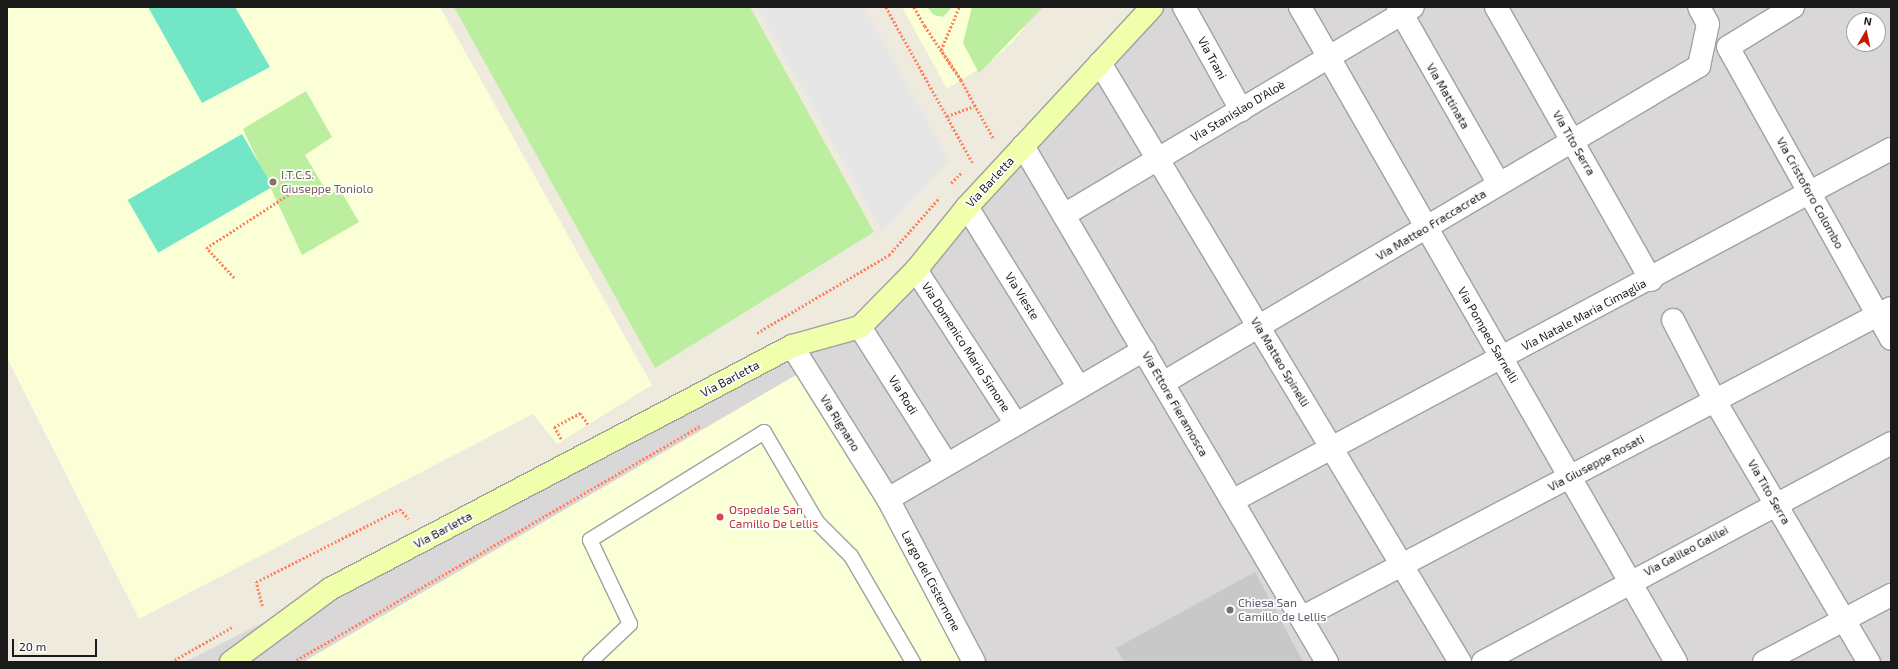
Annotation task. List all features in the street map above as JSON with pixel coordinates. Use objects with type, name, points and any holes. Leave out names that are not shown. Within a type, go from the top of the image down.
[{"type":"street","name":"Via Barletta","points":[[231,662],[330,589],[792,346],[860,327],[916,270],[967,207],[1152,7]]},
{"type":"street","name":"Via Trani","points":[[1184,7],[1241,110]]},
{"type":"street","name":"Via Pompeo Sarnelli","points":[[1300,7],[1676,662]]},
{"type":"street","name":"Via Tito Serra","points":[[1496,7],[1651,280]]},
{"type":"street","name":"Via Matteo Fraccacreta","points":[[1163,383],[1699,66],[1708,24],[1698,7]]},
{"type":"street","name":"Via Cristoforo Colombo","points":[[1793,7],[1728,47],[1810,194],[1884,311],[1891,339]]},
{"type":"street","name":"Via Stanislao D'Aloè","points":[[1064,215],[1329,57],[1404,9]]},
{"type":"street","name":"Via Mattinata","points":[[1404,9],[1499,184]]},
{"type":"street","name":"Via Matteo Spinelli","points":[[1100,63],[1460,662]]},
{"type":"street","name":"Via Ettore Fieramosca","points":[[1023,146],[1328,662]]},
{"type":"street","name":"Via Natale Maria Cimaglia","points":[[1232,500],[1651,280],[1891,149]]},
{"type":"street","name":"Via Vieste","points":[[967,207],[1078,386]]},
{"type":"street","name":"Via Domenico Mario Simone","points":[[916,270],[1016,424]]},
{"type":"street","name":"Via Giuseppe Rosati","points":[[1302,618],[1884,311]]},
{"type":"street","name":"Via Tito Serra","points":[[1673,320],[1715,401],[1869,662]]},
{"type":"street","name":"Via Rodi","points":[[860,327],[946,463]]},
{"type":"street","name":"Via Rignano","points":[[792,346],[888,499]]},
{"type":"street","points":[[888,499],[946,463],[1016,424],[1078,386],[1144,350]]},
{"type":"street","name":"Via Galileo Galilei","points":[[1483,662],[1630,581],[1891,443]]},
{"type":"street","name":"Largo del Cisternone","points":[[888,499],[974,662]]},
{"type":"street","points":[[1764,662],[1891,595]]},
{"type":"lane","points":[[590,662],[630,624],[590,540],[764,432],[817,522],[851,556],[913,662]]},
{"type":"path","points":[[886,7],[986,187]]},
{"type":"path","points":[[914,7],[961,80],[974,106],[1008,162]]},
{"type":"path","points":[[959,7],[941,50],[961,80]]},
{"type":"path","points":[[947,116],[974,106]]},
{"type":"path","points":[[968,168],[973,164]]},
{"type":"path","points":[[948,186],[963,171]]},
{"type":"path","points":[[754,335],[889,256],[944,192]]},
{"type":"path","points":[[234,278],[206,248],[288,195]]},
{"type":"path","points":[[555,443],[562,439],[554,427],[580,413],[592,430]]},
{"type":"path","points":[[293,662],[708,422]]},
{"type":"path","points":[[263,609],[256,582],[400,509],[415,525]]},
{"type":"path","points":[[171,662],[235,625]]},
{"type":"shaded area","name":"I.T.C.S. Giuseppe Toniolo","points":[[7,7],[440,7],[652,385],[557,444],[533,414],[139,619],[7,358]]},
{"type":"shaded area","points":[[757,7],[864,7],[949,161],[882,231]]},
{"type":"shaded area","points":[[902,7],[1040,7],[1012,43],[987,64],[947,89]]},
{"type":"shaded area","points":[[1144,7],[1891,7],[1891,662],[185,662],[857,323]]},
{"type":"shaded area","name":"Ospedale San Camillo De Lellis","points":[[803,371],[973,662],[303,662]]},
{"type":"shaded area","name":"Chiesa San Camillo de Lellis","points":[[1255,572],[1303,662],[1124,662],[1116,648]]},
{"type":"green space","points":[[148,7],[235,7],[270,67],[202,103]]},
{"type":"green space","points":[[454,7],[750,7],[874,232],[655,368]]},
{"type":"green space","points":[[927,7],[952,7],[943,17],[934,15]]},
{"type":"green space","points":[[972,7],[1043,7],[979,73],[963,43]]},
{"type":"green space","points":[[306,91],[332,137],[305,155],[329,196],[339,188],[359,222],[302,255],[243,129]]},
{"type":"green space","points":[[242,134],[272,187],[158,253],[128,200]]},
{"type":"place","name":"I.T.C.S. Giuseppe Toniolo","points":[[273,182]]},
{"type":"place","name":"Ospedale San Camillo De Lellis","points":[[720,517]]},
{"type":"place","name":"Chiesa San Camillo de Lellis","points":[[1230,610]]}]
